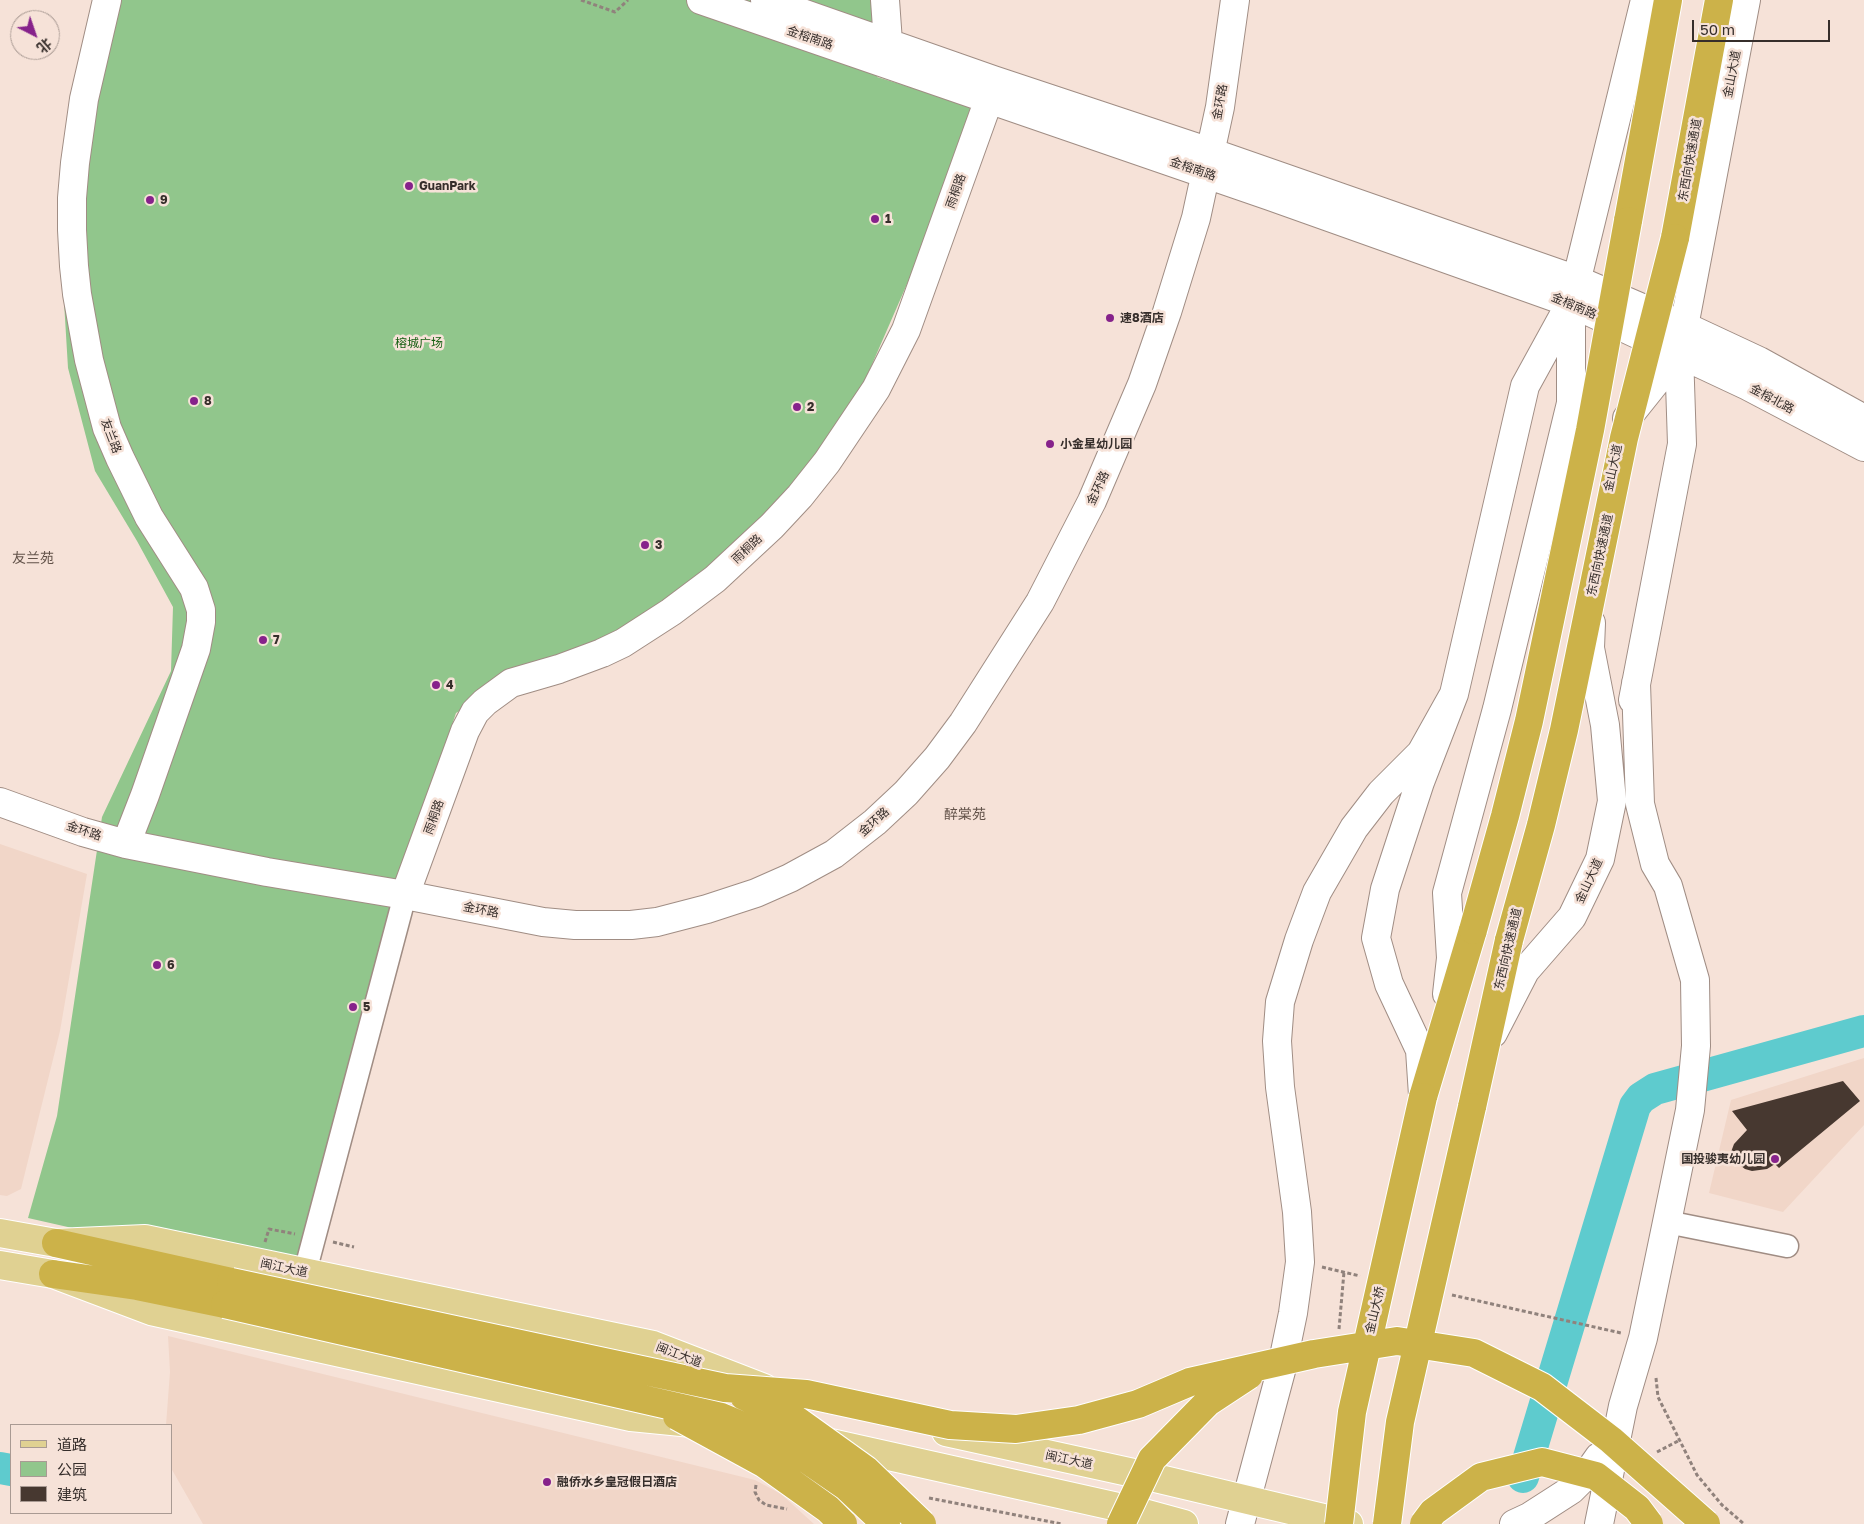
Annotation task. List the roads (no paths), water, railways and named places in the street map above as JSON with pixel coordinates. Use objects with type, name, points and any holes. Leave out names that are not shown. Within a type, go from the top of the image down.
[{"type":"highway","points":[[1423,1097],[1473,930],[1529,721],[1590,430],[1668,0]]},
{"type":"highway","name":"东西向快速通道","points":[[1388,1524],[1400,1422],[1509,940],[1562,740],[1624,438],[1675,238],[1719,0]]},
{"type":"highway","name":"金山大桥","points":[[1339,1524],[1352,1412],[1423,1097]]},
{"type":"highway","points":[[56,1243],[228,1293],[720,1416],[783,1443],[847,1487],[886,1524]]},
{"type":"highway","points":[[53,1274],[137,1286],[228,1293],[725,1388],[806,1394],[950,1425],[1016,1429],[1079,1420],[1138,1404],[1190,1382],[1314,1354],[1397,1341],[1474,1353],[1542,1387],[1611,1440],[1706,1524]]},
{"type":"highway","points":[[1122,1524],[1152,1459],[1208,1402],[1261,1367]]},
{"type":"highway","points":[[725,1388],[795,1419],[866,1470],[922,1524]]},
{"type":"highway","points":[[645,1398],[765,1464],[828,1509],[843,1524]]},
{"type":"highway","points":[[1424,1524],[1433,1512],[1481,1476],[1542,1462],[1596,1476],[1637,1508],[1649,1524]]},
{"type":"main road","name":"友兰路","points":[[107,0],[84,99],[74,180],[72,230],[78,294],[89,360],[107,428],[150,517],[194,588],[201,610],[201,622],[196,649],[126,844]]},
{"type":"main road","name":"金榕南路","points":[[701,0],[989,99],[1208,163]]},
{"type":"main road","name":"金榕南路","points":[[765,0],[993,80],[1208,163],[1574,292],[1684,326]]},
{"type":"main road","points":[[885,0],[888,42]]},
{"type":"main road","name":"金环路","points":[[0,802],[83,832],[126,844],[267,872],[405,895],[542,922],[601,926],[657,922],[729,902],[790,878],[834,854],[875,822],[921,777],[963,724],[1027,625],[1073,541],[1111,459],[1142,384],[1196,218],[1220,107],[1235,0]]},
{"type":"main road","points":[[1444,1025],[1451,958],[1447,893],[1497,709],[1571,403],[1574,292],[1645,0]]},
{"type":"main road","name":"金山大道","points":[[1486,1046],[1525,971],[1572,917],[1600,858],[1612,801],[1605,725],[1590,648],[1593,559],[1622,424],[1679,353],[1746,0]]},
{"type":"main road","name":"雨桐路","points":[[405,895],[465,731],[475,712],[485,702],[511,683],[559,669],[623,643],[671,612],[715,579],[772,526],[800,496],[827,462],[876,389],[906,330],[989,99]]},
{"type":"main road","name":"金榕南路","points":[[1574,292],[1679,353]]},
{"type":"main road","points":[[1423,1097],[1420,1050],[1389,984],[1376,938],[1385,889],[1420,782],[1454,694],[1525,386],[1574,292]]},
{"type":"main road","points":[[1684,326],[1759,362],[1864,419]]},
{"type":"main road","points":[[1612,801],[1682,444],[1679,353]]},
{"type":"main road","name":"金榕北路","points":[[1679,353],[1748,386],[1864,447]]},
{"type":"main road","points":[[1599,1524],[1623,1406],[1643,1338],[1690,1110],[1696,1046],[1695,980],[1668,886],[1655,864],[1640,804],[1636,683]]},
{"type":"main road","points":[[1244,1512],[1281,1371],[1293,1313],[1300,1262],[1297,1212],[1280,1087],[1277,1041],[1280,1002],[1299,940],[1317,892],[1354,828],[1381,793],[1422,754],[1454,694]]},
{"type":"main road","name":"闽江大道","points":[[0,1233],[56,1243],[145,1239],[653,1344],[794,1400],[1147,1476],[1244,1512],[1349,1524]]},
{"type":"main road","points":[[0,1265],[53,1274],[151,1311],[631,1417],[787,1433],[1140,1512],[1184,1524]]},
{"type":"main road","points":[[1514,1524],[1551,1504],[1571,1490],[1587,1474],[1598,1459],[1623,1406]]},
{"type":"street","points":[[305,1272],[405,895]]},
{"type":"street","points":[[1667,1222],[1787,1246]]},
{"type":"waterway","points":[[1523,1477],[1635,1106],[1641,1098],[1655,1089],[1864,1031]]},
{"type":"waterway","points":[[0,1468],[10,1470]]},
{"type":"place","name":"GuanPark","points":[[409,186]]},
{"type":"place","name":"9","points":[[150,200]]},
{"type":"place","name":"1","points":[[875,219]]},
{"type":"place","name":"速8酒店","points":[[1110,318]]},
{"type":"place","name":"8","points":[[194,401]]},
{"type":"place","name":"2","points":[[797,407]]},
{"type":"place","name":"小金星幼儿园","points":[[1050,444]]},
{"type":"place","name":"3","points":[[645,545]]},
{"type":"place","name":"7","points":[[263,640]]},
{"type":"place","name":"4","points":[[436,685]]},
{"type":"place","name":"6","points":[[157,965]]},
{"type":"place","name":"5","points":[[353,1007]]},
{"type":"place","name":"国投骏夷幼儿园","points":[[1775,1159]]},
{"type":"place","name":"融侨水乡皇冠假日酒店","points":[[547,1482]]},
{"type":"district","name":"友兰苑","points":[[33,559]]},
{"type":"district","name":"醉棠苑","points":[[965,815]]},
{"type":"park label","name":"榕城广场","points":[[419,343]]}]
